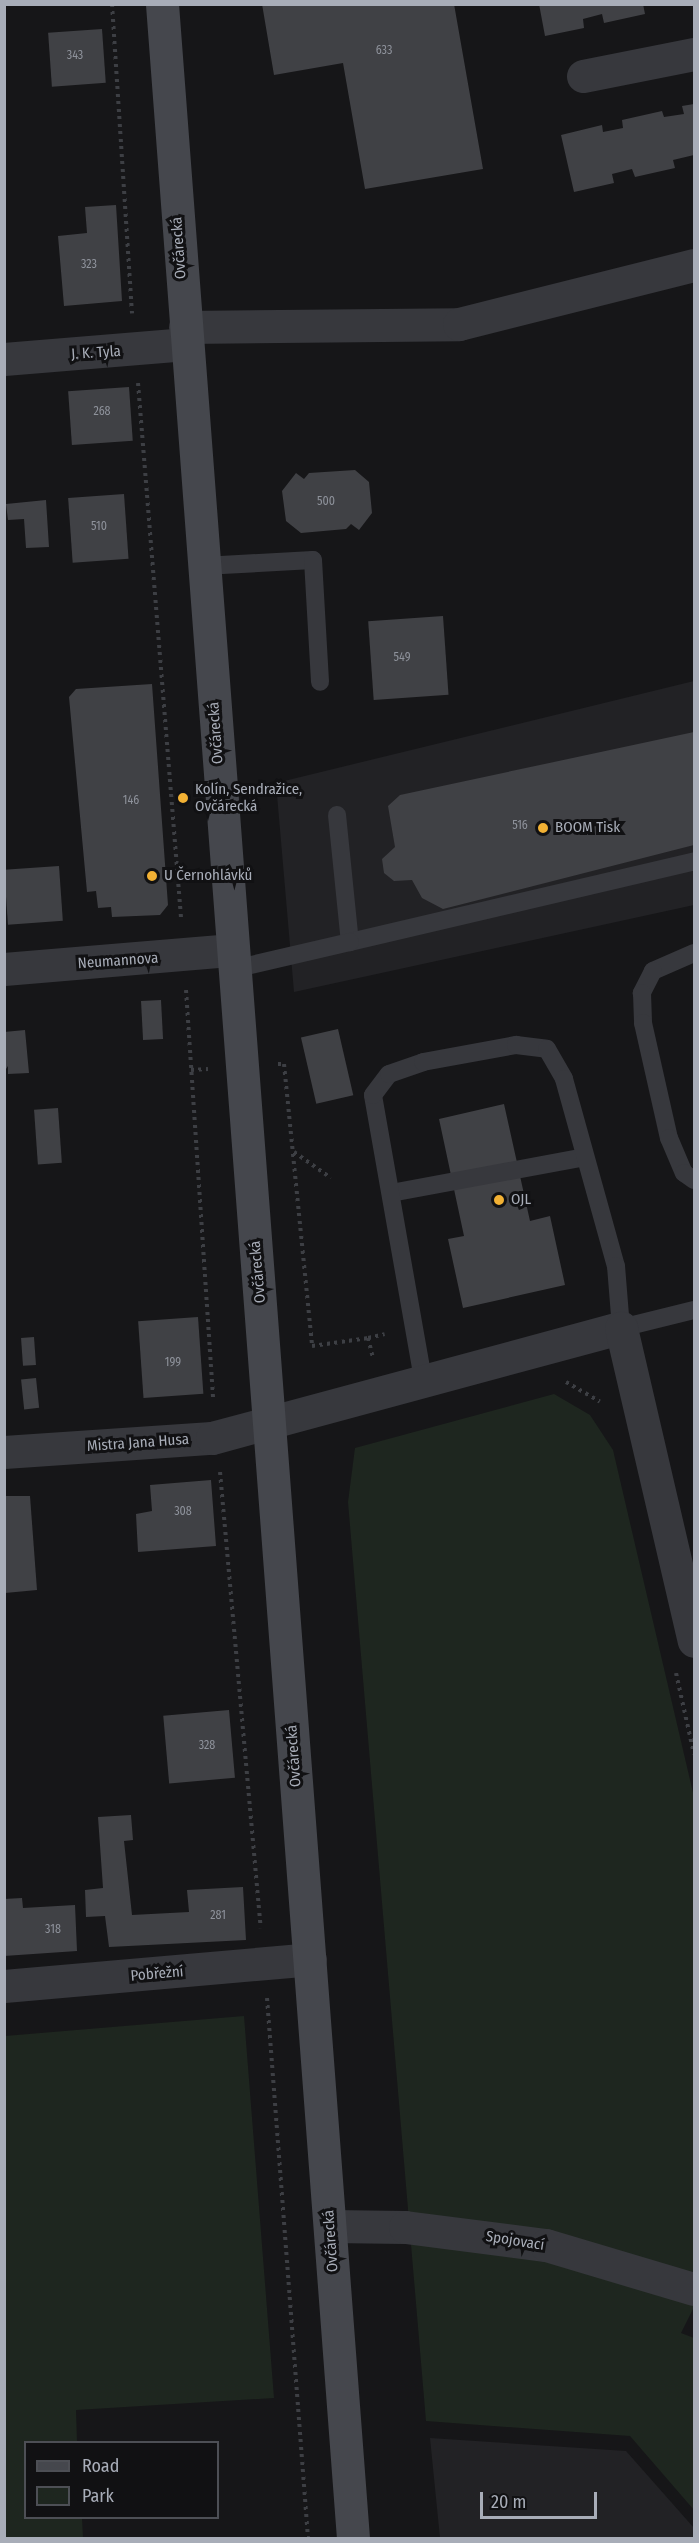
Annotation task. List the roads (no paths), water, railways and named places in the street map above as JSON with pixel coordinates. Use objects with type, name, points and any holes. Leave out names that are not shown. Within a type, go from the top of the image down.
[{"type":"main road","name":"Ovčárecká","points":[[162,4],[353,2538]]},
{"type":"street","points":[[583,76],[694,54]]},
{"type":"street","name":"J. K. Tyla","points":[[4,359],[135,350],[186,336],[459,324],[694,265]]},
{"type":"street","name":"Neumannova","points":[[4,969],[185,956],[233,960]]},
{"type":"street","points":[[621,1328],[684,1652]]},
{"type":"street","name":"Mistra Jana Husa","points":[[4,1452],[212,1438],[423,1379],[621,1328]]},
{"type":"street","name":"Pobřežní","points":[[4,1986],[310,1959]]},
{"type":"street","name":"Spojovací","points":[[330,2226],[405,2227],[546,2245],[694,2289]]},
{"type":"lane","points":[[204,566],[313,560],[320,682]]},
{"type":"lane","points":[[337,815],[350,942]]},
{"type":"lane","points":[[233,960],[350,942],[694,861]]},
{"type":"lane","points":[[694,953],[653,971],[642,993],[643,1023],[669,1138],[684,1173],[694,1180]]},
{"type":"lane","points":[[423,1379],[373,1095],[389,1074],[477,1050],[516,1045],[547,1049],[564,1079],[616,1266],[621,1328],[694,1310]]},
{"type":"lane","points":[[391,1193],[585,1156]]},
{"type":"place","name":"Kolín, Sendražice, Ovčárecká","points":[[183,798]]},
{"type":"place","name":"BOOM Tisk","points":[[543,828]]},
{"type":"place","name":"U Černohlávků","points":[[152,876]]},
{"type":"place","name":"OJL","points":[[499,1200]]}]
